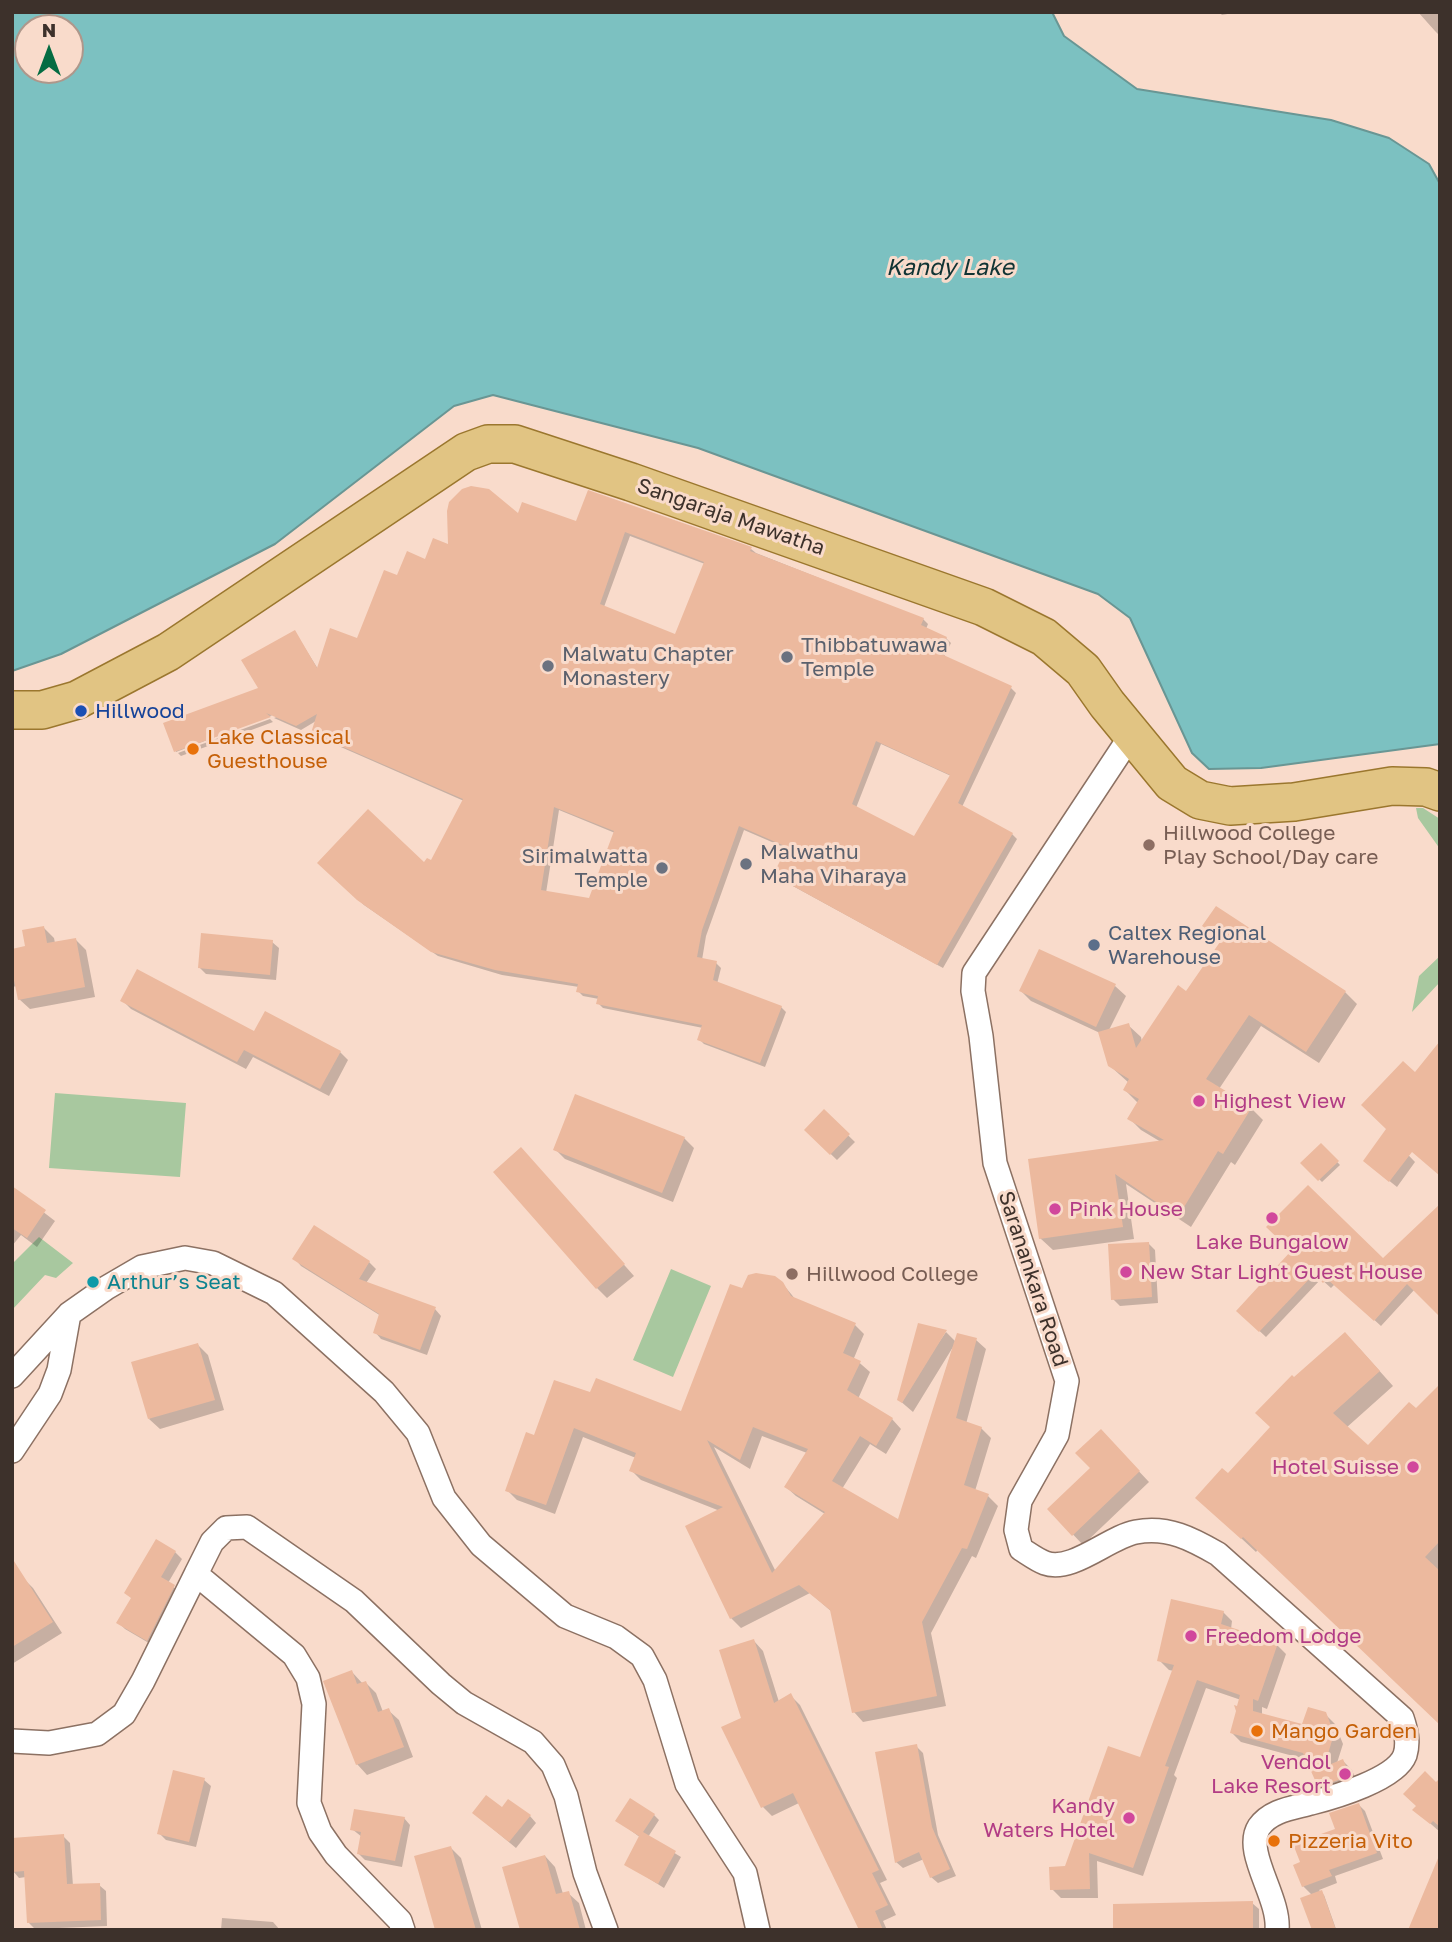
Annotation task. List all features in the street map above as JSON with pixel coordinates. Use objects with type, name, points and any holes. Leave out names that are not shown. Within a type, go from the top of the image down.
[{"type":"main road","name":"Sangaraja Mawatha","points":[[12,710],[42,710],[77,700],[167,652],[466,452],[488,444],[515,444],[631,482],[984,607],[1044,637],[1083,670],[1172,783],[1200,800],[1230,806],[1294,802],[1392,786],[1426,787],[1440,792]]},
{"type":"street","name":"Saranankara Road","points":[[1132,734],[974,973],[973,991],[981,1036],[995,1163],[1067,1381],[1057,1435],[1020,1501],[1016,1530],[1021,1549],[1046,1564],[1065,1565],[1135,1532],[1167,1531],[1186,1536],[1219,1554],[1402,1718],[1408,1735],[1404,1756],[1392,1772],[1323,1800],[1272,1814],[1258,1829],[1253,1850],[1278,1918],[1277,1930]]},
{"type":"street","points":[[12,1376],[69,1314],[106,1287],[142,1267],[185,1258],[213,1264],[274,1293],[384,1392],[418,1433],[444,1498],[481,1545],[565,1616],[616,1636],[642,1656],[655,1681],[687,1784],[745,1873],[758,1930]]},
{"type":"street","points":[[12,1451],[50,1394],[59,1370],[69,1314]]},
{"type":"street","points":[[12,1741],[49,1743],[97,1734],[124,1714],[144,1681],[212,1542],[226,1528],[247,1527],[354,1601],[464,1703],[533,1742],[553,1765],[566,1796],[585,1874],[606,1930]]},
{"type":"street","points":[[196,1574],[294,1655],[307,1678],[314,1704],[309,1803],[320,1832],[336,1855],[400,1921],[403,1930]]},
{"type":"green space","points":[[1416,808],[1423,808],[1440,819],[1440,849],[1418,818]]},
{"type":"green space","points":[[1440,956],[1440,982],[1412,1012],[1419,976]]},
{"type":"green space","points":[[55,1093],[186,1103],[180,1177],[49,1168]]},
{"type":"green space","points":[[39,1237],[73,1263],[56,1278],[45,1275],[12,1310],[12,1264]]},
{"type":"green space","points":[[671,1269],[711,1286],[673,1377],[633,1360]]},
{"type":"water","name":"Kandy Lake","points":[[12,12],[1052,12],[1064,36],[1137,89],[1331,120],[1389,138],[1429,164],[1440,184],[1440,744],[1261,768],[1209,769],[1192,753],[1130,618],[1098,594],[698,448],[493,395],[454,406],[275,544],[61,654],[12,671]]},
{"type":"building","points":[[471,486],[489,489],[518,513],[522,502],[576,521],[588,490],[752,547],[750,551],[924,618],[921,625],[947,637],[939,653],[1012,686],[958,803],[1013,833],[937,965],[773,875],[787,847],[739,826],[702,930],[697,957],[717,961],[713,980],[782,1006],[760,1063],[697,1040],[702,1025],[596,1004],[598,996],[576,992],[578,984],[495,970],[431,952],[357,900],[317,863],[368,809],[424,862],[427,858],[431,860],[463,799],[311,733],[317,714],[296,726],[266,713],[271,717],[174,752],[163,723],[258,688],[241,660],[295,630],[317,668],[330,628],[357,638],[384,570],[397,575],[407,551],[425,559],[433,538],[448,544],[449,502],[462,489]],"holes":[[[625,532],[704,562],[675,634],[600,604]],[[876,741],[950,775],[914,836],[852,804]],[[554,807],[614,831],[589,898],[541,890]]]},
{"type":"building","points":[[1216,906],[1346,991],[1306,1052],[1249,1015],[1206,1079],[1252,1107],[1223,1154],[1218,1151],[1178,1217],[1115,1174],[1123,1227],[1039,1239],[1028,1159],[1164,1140],[1127,1119],[1139,1099],[1123,1090],[1129,1079],[1108,1066],[1098,1032],[1129,1023],[1136,1048],[1178,985],[1186,991],[1222,939],[1202,926]]},
{"type":"building","points":[[44,926],[47,943],[76,938],[85,987],[18,1000],[12,970],[12,949],[25,946],[22,930]]},
{"type":"building","points":[[201,933],[273,940],[270,975],[198,968]]},
{"type":"building","points":[[1039,949],[1116,984],[1096,1027],[1019,991]]},
{"type":"building","points":[[137,969],[254,1031],[265,1011],[341,1051],[320,1089],[244,1050],[237,1062],[120,1001]]},
{"type":"building","points":[[1440,1041],[1440,1176],[1412,1152],[1389,1182],[1363,1161],[1386,1129],[1361,1105],[1403,1061],[1415,1072]]},
{"type":"building","points":[[575,1094],[685,1137],[662,1193],[553,1150]]},
{"type":"building","points":[[824,1109],[850,1134],[830,1155],[804,1130]]},
{"type":"building","points":[[1321,1143],[1339,1161],[1318,1181],[1300,1163]]},
{"type":"building","points":[[521,1147],[625,1264],[596,1289],[493,1172]]},
{"type":"building","points":[[1308,1185],[1383,1258],[1440,1204],[1440,1317],[1407,1284],[1374,1321],[1327,1279],[1323,1283],[1314,1274],[1259,1332],[1236,1311],[1291,1251],[1266,1227]]},
{"type":"building","points":[[12,1186],[46,1210],[27,1238],[12,1228]]},
{"type":"building","points":[[314,1225],[370,1261],[359,1279],[436,1307],[420,1350],[373,1333],[379,1314],[292,1259]]},
{"type":"building","points":[[1149,1242],[1152,1297],[1111,1300],[1108,1244]]},
{"type":"building","points":[[756,1273],[775,1276],[783,1282],[791,1296],[856,1323],[843,1353],[861,1361],[847,1390],[893,1418],[876,1446],[860,1436],[832,1481],[898,1519],[957,1333],[977,1338],[956,1418],[982,1427],[964,1485],[989,1494],[967,1549],[962,1548],[922,1622],[937,1696],[852,1713],[830,1610],[799,1585],[730,1619],[685,1526],[723,1507],[629,1471],[636,1453],[574,1428],[546,1505],[505,1491],[526,1432],[534,1435],[554,1380],[590,1392],[596,1378],[681,1411],[730,1284],[742,1288],[748,1275]],"holes":[[[753,1427],[808,1449],[784,1487],[825,1512],[772,1573],[707,1440],[740,1460]]]},
{"type":"building","points":[[918,1323],[947,1330],[902,1403],[897,1400]]},
{"type":"building","points":[[1345,1332],[1380,1371],[1333,1413],[1368,1445],[1409,1402],[1416,1408],[1440,1384],[1440,1541],[1425,1557],[1440,1571],[1440,1725],[1243,1537],[1241,1539],[1195,1498],[1222,1468],[1228,1473],[1270,1427],[1255,1413],[1292,1375],[1294,1377]]},
{"type":"building","points":[[198,1343],[215,1400],[148,1419],[131,1362]]},
{"type":"building","points":[[1101,1429],[1140,1471],[1072,1536],[1047,1509],[1090,1468],[1075,1453]]},
{"type":"building","points":[[156,1539],[176,1551],[161,1577],[175,1585],[147,1641],[116,1623],[131,1598],[124,1593]]},
{"type":"building","points":[[12,1558],[53,1622],[12,1647]]},
{"type":"building","points":[[1171,1599],[1224,1611],[1221,1624],[1278,1643],[1258,1701],[1253,1699],[1253,1711],[1302,1724],[1308,1707],[1326,1712],[1334,1734],[1324,1767],[1343,1759],[1350,1776],[1318,1787],[1303,1753],[1230,1733],[1236,1711],[1234,1705],[1237,1706],[1240,1695],[1197,1680],[1165,1766],[1169,1767],[1133,1868],[1089,1853],[1090,1889],[1050,1890],[1049,1867],[1065,1866],[1108,1746],[1140,1757],[1174,1665],[1157,1661]]},
{"type":"building","points":[[754,1639],[774,1703],[791,1693],[879,1870],[872,1873],[888,1905],[875,1911],[883,1930],[859,1930],[793,1793],[761,1808],[721,1727],[741,1718],[719,1650]]},
{"type":"building","points":[[352,1670],[357,1684],[366,1681],[378,1712],[389,1708],[404,1747],[356,1765],[323,1681]]},
{"type":"building","points":[[917,1744],[932,1827],[950,1869],[930,1878],[919,1852],[895,1863],[875,1752]]},
{"type":"building","points":[[173,1770],[205,1778],[189,1842],[157,1834]]},
{"type":"building","points":[[1425,1771],[1436,1782],[1440,1778],[1440,1827],[1433,1821],[1430,1824],[1412,1810],[1416,1806],[1403,1794]]},
{"type":"building","points":[[486,1795],[502,1807],[508,1799],[531,1815],[509,1842],[472,1813]]},
{"type":"building","points":[[630,1798],[655,1814],[643,1832],[676,1851],[658,1884],[624,1865],[639,1836],[615,1821]]},
{"type":"building","points":[[1359,1803],[1377,1853],[1329,1870],[1332,1876],[1302,1887],[1293,1865],[1300,1862],[1293,1844],[1335,1829],[1329,1813]]},
{"type":"building","points":[[354,1809],[405,1817],[395,1861],[357,1854],[361,1832],[350,1830]]},
{"type":"building","points":[[64,1834],[67,1884],[100,1883],[101,1920],[27,1923],[24,1871],[12,1872],[12,1838]]},
{"type":"building","points":[[451,1846],[476,1930],[435,1930],[414,1856]]},
{"type":"building","points":[[545,1855],[556,1894],[569,1891],[580,1930],[520,1930],[502,1867]]},
{"type":"building","points":[[1439,1856],[1440,1930],[1408,1930]]},
{"type":"building","points":[[1322,1890],[1336,1930],[1312,1930],[1300,1898]]},
{"type":"building","points":[[1253,1901],[1253,1930],[1113,1930],[1113,1904]]},
{"type":"place","name":"Thibbatuwawa Temple","points":[[787,657]]},
{"type":"place","name":"Malwatu Chapter Monastery","points":[[548,666]]},
{"type":"place","name":"Hillwood","points":[[81,711]]},
{"type":"place","name":"Lake Classical Guesthouse","points":[[193,749]]},
{"type":"place","name":"Hillwood College Play School/Day care","points":[[1149,845]]},
{"type":"place","name":"Malwathu Maha Viharaya","points":[[746,864]]},
{"type":"place","name":"Sirimalwatta Temple","points":[[662,868]]},
{"type":"place","name":"Caltex Regional Warehouse","points":[[1094,945]]},
{"type":"place","name":"Highest View","points":[[1199,1101]]},
{"type":"place","name":"Pink House","points":[[1055,1209]]},
{"type":"place","name":"Lake Bungalow","points":[[1272,1218]]},
{"type":"place","name":"New Star Light Guest House","points":[[1126,1272]]},
{"type":"place","name":"Hillwood College","points":[[792,1274]]},
{"type":"place","name":"Arthur’s Seat","points":[[93,1282]]},
{"type":"place","name":"Hotel Suisse","points":[[1413,1467]]},
{"type":"place","name":"Freedom Lodge","points":[[1191,1636]]},
{"type":"place","name":"Mango Garden","points":[[1257,1731]]},
{"type":"place","name":"Vendol Lake Resort","points":[[1345,1774]]},
{"type":"place","name":"Kandy Waters Hotel","points":[[1129,1818]]},
{"type":"place","name":"Pizzeria Vito","points":[[1274,1841]]}]
